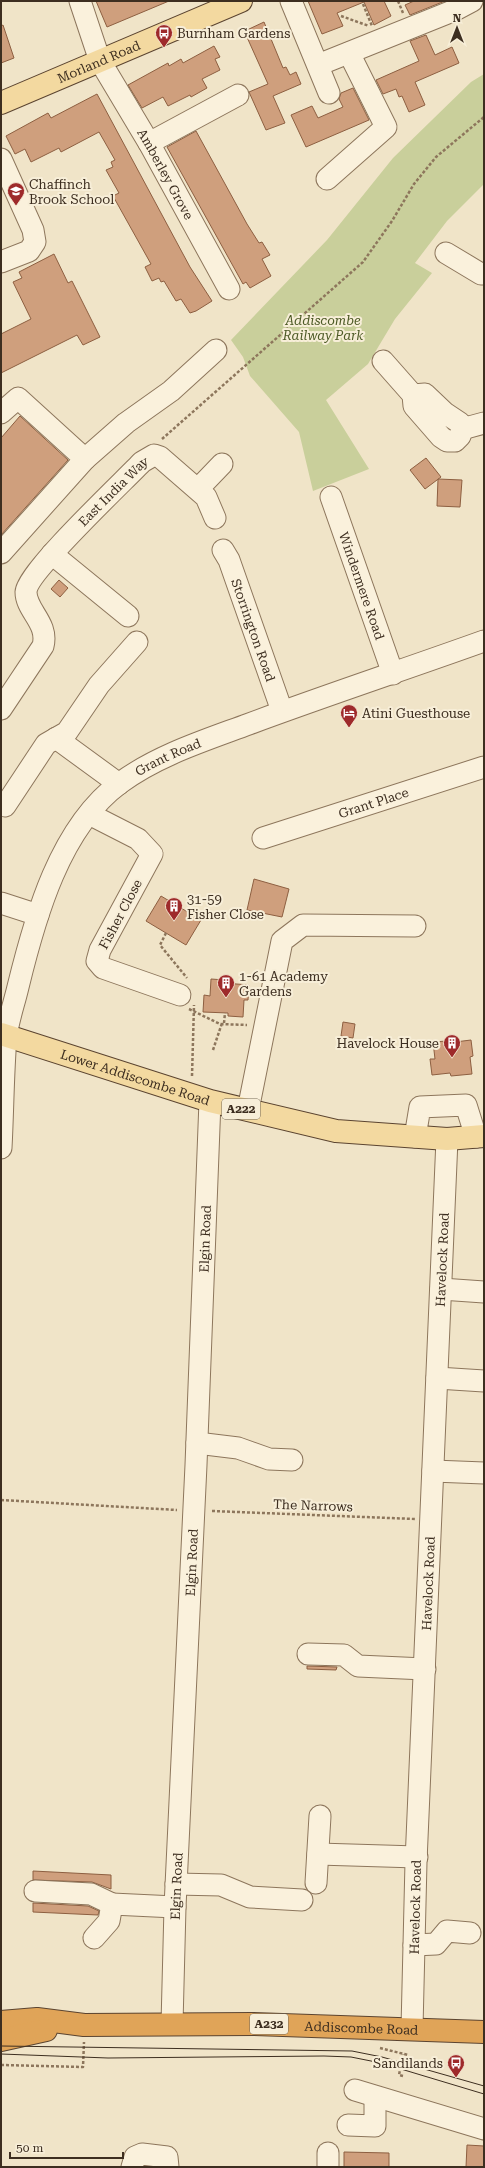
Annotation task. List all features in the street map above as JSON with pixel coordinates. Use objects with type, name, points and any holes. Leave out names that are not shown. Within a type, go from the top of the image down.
[{"type":"highway","name":"Addiscombe Road","points":[[1,2022],[37,2019],[71,2025],[172,2024],[412,2028],[484,2032]]},
{"type":"highway","name":"Addiscombe Road","points":[[1,2040],[71,2025]]},
{"type":"main road","name":"Morland Road","points":[[1,103],[241,1]]},
{"type":"main road","name":"Lower Addiscombe Road","points":[[4,1035],[201,1098],[336,1131],[446,1139],[480,1136]]},
{"type":"street","name":"Amberley Grove","points":[[80,1],[100,61],[150,143],[229,289]]},
{"type":"street","points":[[291,1],[329,93]]},
{"type":"street","points":[[318,65],[455,10],[472,1]]},
{"type":"street","points":[[327,179],[386,126],[349,53]]},
{"type":"street","points":[[150,143],[238,95]]},
{"type":"street","points":[[1,159],[33,230],[35,242],[34,247],[29,251],[1,262]]},
{"type":"street","points":[[446,253],[481,274],[484,274]]},
{"type":"street","points":[[1,553],[85,459],[126,423],[171,391],[216,350]]},
{"type":"street","points":[[383,361],[413,395],[425,394],[438,419],[460,423],[462,429],[484,423]]},
{"type":"street","points":[[1,413],[18,398],[85,459]]},
{"type":"street","name":"East India Way","points":[[1,709],[43,646],[45,637],[43,630],[28,600],[26,591],[30,582],[52,554],[142,462],[154,455],[160,457],[206,497],[215,518]]},
{"type":"street","points":[[198,489],[222,464]]},
{"type":"street","name":"Windermere Road","points":[[331,497],[393,674]]},
{"type":"street","name":"Storrington Road","points":[[223,550],[229,560],[282,711]]},
{"type":"street","points":[[52,554],[128,616]]},
{"type":"street","name":"Grant Road","points":[[1,1146],[4,1035],[38,915],[55,873],[71,840],[89,814],[119,784],[142,768],[194,744],[282,711],[393,674],[484,641]]},
{"type":"street","points":[[5,806],[46,744],[67,732],[99,685],[138,642]]},
{"type":"street","points":[[56,738],[119,784]]},
{"type":"street","name":"Grant Place","points":[[263,838],[484,767]]},
{"type":"street","name":"Fisher Close","points":[[89,814],[138,839],[152,854],[100,950],[97,961],[103,968],[187,993]]},
{"type":"street","points":[[1,903],[38,915]]},
{"type":"street","points":[[248,1110],[282,941],[303,925],[415,926]]},
{"type":"street","name":"Elgin Road","points":[[172,2024],[175,1907],[197,1443],[201,1098]]},
{"type":"street","points":[[415,1137],[420,1107],[466,1105],[480,1136]]},
{"type":"street","name":"Havelock Road","points":[[412,2028],[416,1857],[441,1289],[446,1139]]},
{"type":"street","points":[[441,1289],[484,1292]]},
{"type":"street","points":[[437,1378],[484,1381]]},
{"type":"street","points":[[197,1443],[238,1448],[269,1459],[292,1460]]},
{"type":"street","points":[[433,1470],[484,1473]]},
{"type":"street","points":[[308,1654],[344,1655],[358,1666],[425,1669]]},
{"type":"street","points":[[316,1883],[320,1816]]},
{"type":"street","points":[[318,1854],[416,1857]]},
{"type":"street","points":[[176,1884],[221,1885],[250,1897],[302,1900]]},
{"type":"street","points":[[35,1892],[91,1894],[112,1904],[175,1907]]},
{"type":"street","points":[[94,1938],[109,1921],[112,1904]]},
{"type":"street","points":[[414,1946],[436,1944],[447,1931],[470,1933]]},
{"type":"street","points":[[355,2090],[484,2129]]},
{"type":"street","points":[[348,2125],[375,2126],[376,2096]]},
{"type":"street","points":[[132,2167],[135,2157],[142,2154],[168,2157],[168,2167]]},
{"type":"path","points":[[341,16],[373,27],[363,4]]},
{"type":"path","points":[[154,455],[159,441],[362,262],[392,221],[414,184],[436,157],[484,117]]},
{"type":"path","points":[[166,933],[160,945],[187,993],[194,1012],[201,1098]]},
{"type":"path","points":[[194,1012],[223,1023],[265,1026]]},
{"type":"path","points":[[213,1050],[225,1013]]},
{"type":"path","name":"The Narrows","points":[[1,1500],[431,1520]]},
{"type":"path","points":[[403,2054],[399,2075],[403,2076]]},
{"type":"path","points":[[1,2065],[83,2067],[83,2062]]},
{"type":"green space","name":"Addiscombe Railway Park","points":[[484,74],[484,184],[447,221],[415,263],[432,273],[395,319],[368,364],[326,400],[369,469],[313,491],[299,432],[250,376],[243,357],[231,340],[327,240],[393,158],[471,82]]},
{"type":"building","points":[[96,1],[169,1],[107,27]]},
{"type":"building","points":[[308,1],[384,1],[391,16],[374,25],[364,2],[337,13],[343,26],[322,34]]},
{"type":"building","points":[[414,1],[445,1],[410,15],[405,5]]},
{"type":"building","points":[[264,22],[283,68],[286,67],[290,75],[296,72],[301,84],[273,96],[285,123],[266,130],[249,92],[268,84],[246,35],[249,33],[247,30]]},
{"type":"building","points":[[3,25],[14,58],[1,63],[1,26]]},
{"type":"building","points":[[426,35],[435,55],[452,47],[459,63],[415,82],[425,105],[409,112],[402,96],[399,97],[396,89],[383,94],[376,80],[419,61],[410,41]]},
{"type":"building","points":[[214,46],[220,57],[215,59],[220,70],[202,79],[207,88],[191,97],[190,95],[168,106],[163,97],[142,108],[128,85],[168,63],[169,66],[181,59],[183,63]]},
{"type":"building","points":[[353,88],[369,120],[306,147],[291,115],[312,106],[318,118],[343,107],[339,99],[341,93]]},
{"type":"building","points":[[97,94],[190,267],[212,301],[196,311],[190,313],[181,299],[176,301],[164,281],[161,282],[159,278],[152,281],[145,267],[151,264],[113,196],[119,193],[106,170],[113,167],[111,162],[115,160],[99,132],[61,152],[59,148],[31,162],[25,149],[15,154],[6,136],[48,113],[51,118]]},
{"type":"building","points":[[196,131],[247,224],[259,243],[262,242],[270,255],[262,259],[271,276],[250,288],[246,282],[243,284],[167,147]]},
{"type":"building","points":[[54,254],[68,283],[72,281],[100,337],[83,345],[77,335],[1,373],[1,334],[31,319],[13,282],[22,278],[19,272]]},
{"type":"building","points":[[20,416],[68,460],[1,535],[1,438]]},
{"type":"building","points":[[426,458],[441,477],[425,489],[410,470]]},
{"type":"building","points":[[438,479],[462,480],[460,507],[437,506]]},
{"type":"building","points":[[59,580],[68,588],[60,597],[51,589]]},
{"type":"building","points":[[254,879],[289,889],[282,917],[247,910]]},
{"type":"building","name":"31-59 Fisher Close","points":[[161,896],[201,920],[186,945],[146,921]]},
{"type":"building","name":"1-61 Academy Gardens","points":[[211,979],[225,980],[224,983],[249,985],[248,1000],[244,1000],[243,1017],[228,1016],[228,1013],[203,1012],[204,995],[210,996]]},
{"type":"building","points":[[343,1022],[355,1024],[353,1038],[341,1036]]},
{"type":"building","name":"Havelock House","points":[[471,1040],[473,1056],[470,1057],[472,1074],[451,1076],[450,1073],[432,1075],[430,1059],[435,1059],[433,1042],[447,1041],[447,1043]]},
{"type":"building","points":[[307,1666],[337,1667],[336,1670],[307,1669]]},
{"type":"building","points":[[33,1871],[111,1875],[111,1889],[92,1882],[33,1880]]},
{"type":"building","points":[[33,1903],[88,1906],[99,1911],[98,1915],[33,1912]]},
{"type":"building","points":[[467,2145],[484,2146],[484,2167],[466,2167]]},
{"type":"building","points":[[344,2152],[389,2153],[389,2167],[344,2167]]},
{"type":"tram line","points":[[1,2046],[352,2051],[382,2057],[484,2086]]},
{"type":"tram line","points":[[1,2054],[108,2058],[351,2057],[381,2063],[484,2094]]},
{"type":"place","name":"Burnham Gardens","points":[[164,48]]},
{"type":"place","name":"Chaffinch Brook School","points":[[16,206]]},
{"type":"place","name":"Atini Guesthouse","points":[[349,728]]},
{"type":"place","name":"31-59 Fisher Close","points":[[174,921]]},
{"type":"place","name":"1-61 Academy Gardens","points":[[226,998]]},
{"type":"place","name":"Havelock House","points":[[452,1058]]},
{"type":"place","name":"Sandilands","points":[[456,2078]]}]
